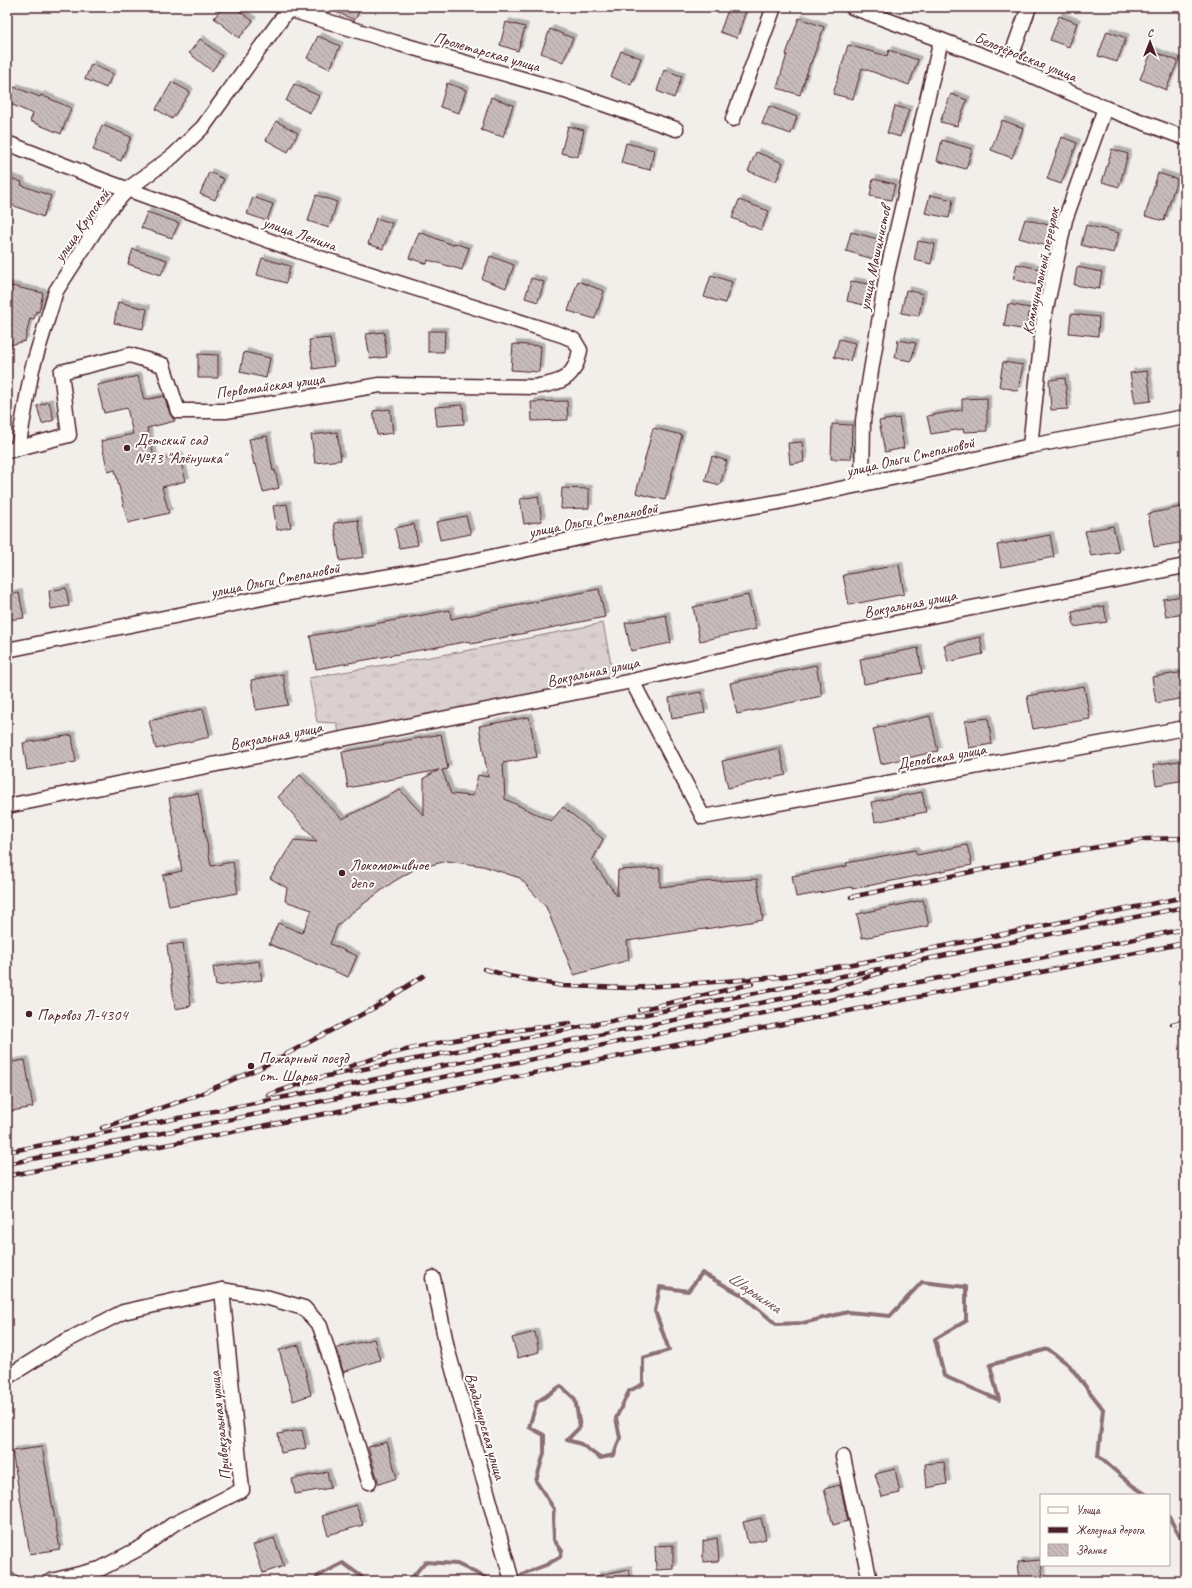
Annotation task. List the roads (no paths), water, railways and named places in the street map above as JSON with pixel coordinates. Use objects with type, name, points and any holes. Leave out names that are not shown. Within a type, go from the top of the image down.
[{"type":"street","points":[[733,119],[774,7]]},
{"type":"street","name":"Белозёровская улица","points":[[852,7],[1008,65],[1105,108],[1185,138]]},
{"type":"street","points":[[1008,65],[1029,7]]},
{"type":"street","name":"Пролетарская улица","points":[[289,8],[400,44],[565,91],[676,130]]},
{"type":"street","name":"улица Крупской","points":[[12,450],[32,369],[56,291],[106,213],[128,189],[172,156],[203,127],[289,8]]},
{"type":"street","name":"улица Машинистов","points":[[862,485],[863,420],[887,273],[941,40]]},
{"type":"street","name":"Коммунальный переулок","points":[[1030,446],[1044,318],[1065,220],[1105,108]]},
{"type":"street","name":"улица Ленина","points":[[7,143],[298,251],[562,335],[574,340],[580,350]]},
{"type":"street","name":"Первомайская улица","points":[[12,450],[69,435],[61,372],[130,355],[163,365],[178,411],[226,411],[380,385],[534,387],[555,384],[569,376],[578,362],[580,350]]},
{"type":"street","name":"улица Ольги Степановой","points":[[7,650],[277,595],[446,567],[616,530],[778,502],[862,485],[1030,446],[1185,417]]},
{"type":"street","name":"Вокзальная улица","points":[[7,806],[632,681],[804,641],[1185,566]]},
{"type":"street","name":"Деповская улица","points":[[632,681],[703,817],[1185,728]]},
{"type":"street","name":"Владимирская улица","points":[[432,1278],[447,1348],[512,1581]]},
{"type":"street","points":[[7,1377],[58,1344],[123,1312],[222,1290],[269,1298],[304,1308],[320,1326],[368,1482]]},
{"type":"street","name":"Привокзальная улица","points":[[51,1581],[100,1569],[144,1546],[172,1526],[242,1490],[222,1290]]},
{"type":"street","points":[[842,1457],[870,1581]]},
{"type":"waterway","name":"Шарьинка","points":[[522,1574],[546,1565],[560,1557],[562,1551],[554,1540],[554,1509],[536,1481],[544,1453],[544,1435],[529,1427],[537,1402],[561,1386],[575,1399],[580,1427],[567,1440],[581,1444],[600,1458],[614,1455],[620,1438],[616,1418],[629,1391],[643,1384],[643,1358],[669,1350],[655,1311],[660,1287],[688,1291],[702,1273],[742,1295],[776,1324],[803,1323],[848,1312],[890,1316],[922,1282],[966,1287],[966,1321],[935,1339],[944,1376],[999,1400],[990,1365],[1048,1349],[1069,1365],[1103,1409],[1098,1456],[1133,1486],[1145,1494]]},
{"type":"waterway","name":"Шарьинка","points":[[1170,1519],[1185,1546]]},
{"type":"waterway","name":"Шарьинка","points":[[409,1581],[425,1562],[457,1564],[493,1581]]},
{"type":"waterway","name":"Шарьинка","points":[[315,1581],[318,1576],[343,1563],[361,1576],[365,1581]]},
{"type":"railway","points":[[851,897],[1062,853],[1146,839],[1185,838]]},
{"type":"railway","points":[[484,969],[509,976],[563,986],[631,988],[781,977],[875,960],[1185,897]]},
{"type":"railway","points":[[912,962],[1185,907]]},
{"type":"railway","points":[[7,1164],[1185,929]]},
{"type":"railway","points":[[7,1176],[794,1022],[1185,943]]},
{"type":"railway","points":[[7,1152],[831,989],[916,961]]},
{"type":"railway","points":[[317,1078],[879,969]]},
{"type":"railway","points":[[102,1128],[193,1097],[260,1068],[374,1008],[423,976]]},
{"type":"railway","points":[[639,1010],[752,984]]},
{"type":"railway","points":[[1172,1024],[1185,1021]]},
{"type":"railway","points":[[340,1070],[396,1052],[454,1040],[570,1023]]},
{"type":"railway","points":[[268,1095],[321,1077]]},
{"type":"place","name":"Детский сад №73 \"Алёнушка\"","points":[[127,448]]},
{"type":"place","name":"Локомотивное депо","points":[[342,873]]},
{"type":"place","name":"Паровоз Л-4304","points":[[29,1014]]},
{"type":"place","name":"Пожарный поезд ст. Шарья","points":[[251,1066]]}]
